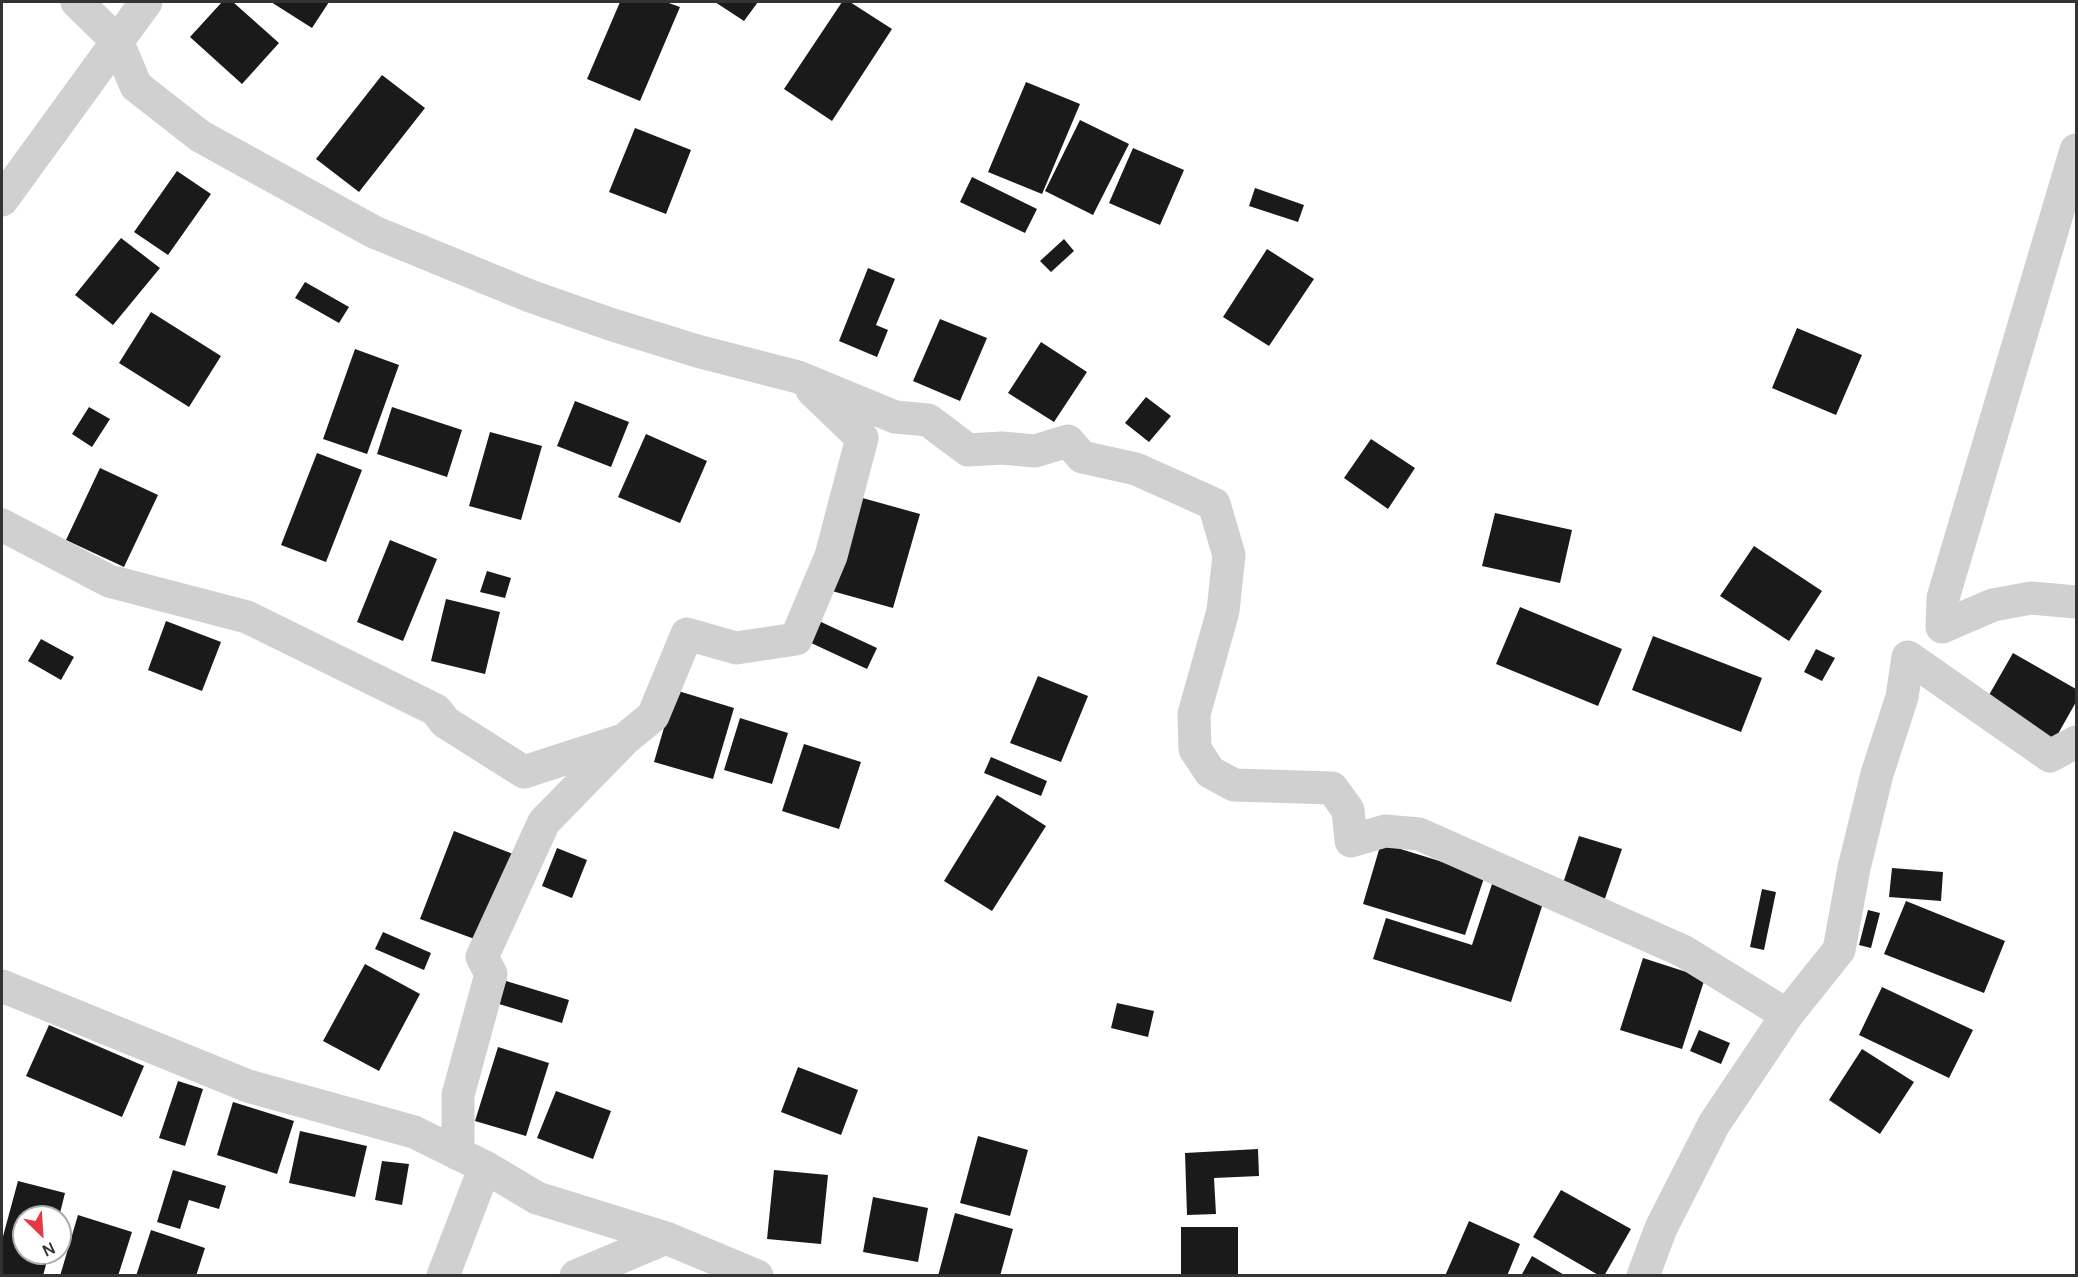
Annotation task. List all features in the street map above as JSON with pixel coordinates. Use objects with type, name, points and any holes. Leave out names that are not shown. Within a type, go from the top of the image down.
[{"type":"street","points":[[77,2],[117,41],[136,86],[200,136],[374,232],[530,296],[609,324],[697,351],[798,377],[895,417],[928,420],[968,450],[1002,448],[1035,451],[1068,441],[1082,457],[1137,469],[1214,504],[1229,555],[1223,611],[1194,714],[1195,750],[1210,772],[1234,785],[1332,788],[1348,810],[1351,841],[1385,831],[1419,834],[1683,951],[1787,1015]]},
{"type":"street","points":[[2,200],[146,2]]},
{"type":"street","points":[[2076,150],[1942,598],[1942,627],[1993,605],[2022,599],[2076,602]]},
{"type":"street","points":[[443,1275],[472,1160],[458,1095],[491,974],[482,957],[544,822],[625,739],[652,716],[687,634],[736,648],[796,639],[831,556],[862,438],[798,377]]},
{"type":"street","points":[[2,525],[109,581],[248,618],[436,710],[445,723],[524,772],[625,739]]},
{"type":"street","points":[[1643,1275],[1661,1228],[1714,1124],[1787,1015],[1839,950],[1854,867],[1877,774],[1902,697],[1908,657],[2050,756],[2076,742]]},
{"type":"street","points":[[2,986],[248,1086],[414,1132],[472,1160],[537,1198],[666,1238],[757,1275]]},
{"type":"street","points":[[576,1275],[666,1238]]},
{"type":"building","points":[[222,2],[233,2],[279,43],[242,84],[190,37]]},
{"type":"building","points":[[271,2],[329,2],[312,28]]},
{"type":"building","points":[[620,2],[666,2],[680,7],[640,101],[587,79]]},
{"type":"building","points":[[715,2],[758,2],[744,21]]},
{"type":"building","points":[[842,2],[850,2],[892,29],[832,121],[784,89]]},
{"type":"building","points":[[382,75],[425,108],[359,192],[316,159]]},
{"type":"building","points":[[1026,82],[1080,104],[1042,194],[988,172]]},
{"type":"building","points":[[1080,120],[1129,144],[1093,215],[1045,191]]},
{"type":"building","points":[[635,128],[691,150],[666,214],[609,192]]},
{"type":"building","points":[[1133,148],[1184,170],[1160,225],[1109,203]]},
{"type":"building","points":[[177,171],[211,194],[168,255],[134,232]]},
{"type":"building","points":[[972,177],[1037,209],[1025,233],[960,202]]},
{"type":"building","points":[[1255,188],[1304,205],[1298,222],[1249,206]]},
{"type":"building","points":[[121,238],[160,268],[113,325],[75,295]]},
{"type":"building","points":[[1064,239],[1074,251],[1051,272],[1040,261]]},
{"type":"building","points":[[1267,249],[1314,279],[1269,346],[1223,317]]},
{"type":"building","points":[[868,268],[895,279],[876,325],[888,330],[877,357],[839,341]]},
{"type":"building","points":[[305,282],[349,307],[339,323],[295,298]]},
{"type":"building","points":[[151,312],[221,356],[189,407],[119,363]]},
{"type":"building","points":[[940,319],[987,338],[960,401],[913,381]]},
{"type":"building","points":[[1797,328],[1862,355],[1836,415],[1772,388]]},
{"type":"building","points":[[1041,342],[1087,372],[1054,422],[1008,393]]},
{"type":"building","points":[[355,349],[399,365],[367,454],[323,439]]},
{"type":"building","points":[[1146,397],[1171,416],[1149,442],[1125,423]]},
{"type":"building","points":[[575,401],[629,422],[611,467],[557,446]]},
{"type":"building","points":[[89,407],[110,419],[92,447],[72,434]]},
{"type":"building","points":[[392,407],[462,430],[447,477],[377,454]]},
{"type":"building","points":[[490,432],[542,446],[521,520],[469,506]]},
{"type":"building","points":[[646,434],[707,461],[680,523],[618,497]]},
{"type":"building","points":[[1371,439],[1415,468],[1388,509],[1344,478]]},
{"type":"building","points":[[317,453],[362,470],[326,562],[281,545]]},
{"type":"building","points":[[100,468],[158,495],[124,567],[66,540]]},
{"type":"building","points":[[859,497],[920,514],[893,608],[832,591]]},
{"type":"building","points":[[1495,513],[1572,530],[1560,583],[1482,566]]},
{"type":"building","points":[[390,540],[437,559],[403,641],[357,622]]},
{"type":"building","points":[[1754,546],[1822,591],[1789,641],[1720,596]]},
{"type":"building","points":[[487,571],[511,578],[505,598],[480,592]]},
{"type":"building","points":[[446,599],[500,612],[485,674],[431,661]]},
{"type":"building","points":[[1520,607],[1622,649],[1598,706],[1496,664]]},
{"type":"building","points":[[166,621],[221,642],[202,691],[148,670]]},
{"type":"building","points":[[819,621],[877,648],[867,669],[809,642]]},
{"type":"building","points":[[1653,636],[1762,678],[1741,732],[1632,690]]},
{"type":"building","points":[[41,639],[74,657],[61,680],[28,661]]},
{"type":"building","points":[[1816,649],[1835,658],[1822,681],[1804,672]]},
{"type":"building","points":[[2013,653],[2076,689],[2076,702],[2054,741],[1985,702]]},
{"type":"building","points":[[1038,676],[1088,696],[1061,762],[1010,743]]},
{"type":"building","points":[[675,690],[734,708],[713,779],[654,762]]},
{"type":"building","points":[[740,718],[788,733],[772,784],[724,770]]},
{"type":"building","points":[[804,744],[861,762],[839,829],[782,811]]},
{"type":"building","points":[[991,757],[1047,781],[1041,796],[984,773]]},
{"type":"building","points":[[997,795],[1046,826],[992,911],[944,881]]},
{"type":"building","points":[[454,831],[513,854],[480,941],[420,919]]},
{"type":"building","points":[[1579,836],[1622,849],[1601,910],[1559,895]]},
{"type":"building","points":[[1381,843],[1485,875],[1465,935],[1363,904]]},
{"type":"building","points":[[557,848],[587,860],[572,898],[542,886]]},
{"type":"building","points":[[1892,868],[1943,872],[1941,901],[1889,897]]},
{"type":"building","points":[[1494,878],[1546,894],[1511,1002],[1373,959],[1386,918],[1472,945]]},
{"type":"building","points":[[1762,889],[1776,892],[1764,950],[1750,947]]},
{"type":"building","points":[[1906,901],[2005,941],[1984,993],[1884,954]]},
{"type":"building","points":[[1868,910],[1880,913],[1871,948],[1859,945]]},
{"type":"building","points":[[383,932],[431,953],[424,970],[375,949]]},
{"type":"building","points":[[1643,958],[1705,978],[1682,1049],[1620,1030]]},
{"type":"building","points":[[365,964],[420,994],[379,1071],[323,1041]]},
{"type":"building","points":[[506,981],[569,1000],[562,1023],[499,1004]]},
{"type":"building","points":[[1882,987],[1973,1030],[1949,1078],[1859,1035]]},
{"type":"building","points":[[1117,1003],[1154,1011],[1148,1037],[1111,1028]]},
{"type":"building","points":[[49,1025],[144,1066],[122,1117],[26,1076]]},
{"type":"building","points":[[1699,1030],[1730,1043],[1721,1064],[1690,1051]]},
{"type":"building","points":[[498,1047],[549,1063],[526,1136],[475,1121]]},
{"type":"building","points":[[1862,1049],[1914,1082],[1880,1134],[1829,1100]]},
{"type":"building","points":[[798,1067],[858,1090],[841,1135],[781,1112]]},
{"type":"building","points":[[178,1081],[203,1089],[185,1146],[159,1138]]},
{"type":"building","points":[[556,1091],[611,1111],[593,1159],[537,1138]]},
{"type":"building","points":[[233,1102],[294,1121],[277,1174],[217,1155]]},
{"type":"building","points":[[300,1131],[367,1146],[355,1197],[289,1183]]},
{"type":"building","points":[[978,1136],[1028,1150],[1010,1216],[960,1203]]},
{"type":"building","points":[[1258,1149],[1259,1176],[1214,1178],[1216,1214],[1187,1215],[1185,1153]]},
{"type":"building","points":[[382,1161],[409,1164],[402,1205],[375,1200]]},
{"type":"building","points":[[173,1170],[226,1186],[219,1209],[189,1200],[180,1229],[157,1222]]},
{"type":"building","points":[[774,1170],[828,1175],[821,1244],[767,1239]]},
{"type":"building","points":[[18,1181],[65,1193],[62,1205],[12,1205],[12,1265],[46,1265],[43,1276],[2,1276],[2,1240]]},
{"type":"building","points":[[1561,1190],[1631,1229],[1604,1276],[1600,1276],[1533,1237]]},
{"type":"building","points":[[873,1197],[928,1208],[918,1262],[863,1252]]},
{"type":"building","points":[[955,1213],[1013,1229],[1000,1276],[938,1276]]},
{"type":"building","points":[[78,1215],[132,1232],[118,1276],[60,1276],[63,1265],[72,1265],[72,1235]]},
{"type":"building","points":[[1469,1221],[1520,1244],[1507,1276],[1445,1276]]},
{"type":"building","points":[[1181,1227],[1238,1227],[1238,1276],[1181,1276]]},
{"type":"building","points":[[151,1230],[205,1248],[196,1276],[136,1276]]},
{"type":"building","points":[[1532,1256],[1566,1276],[1521,1276]]}]
